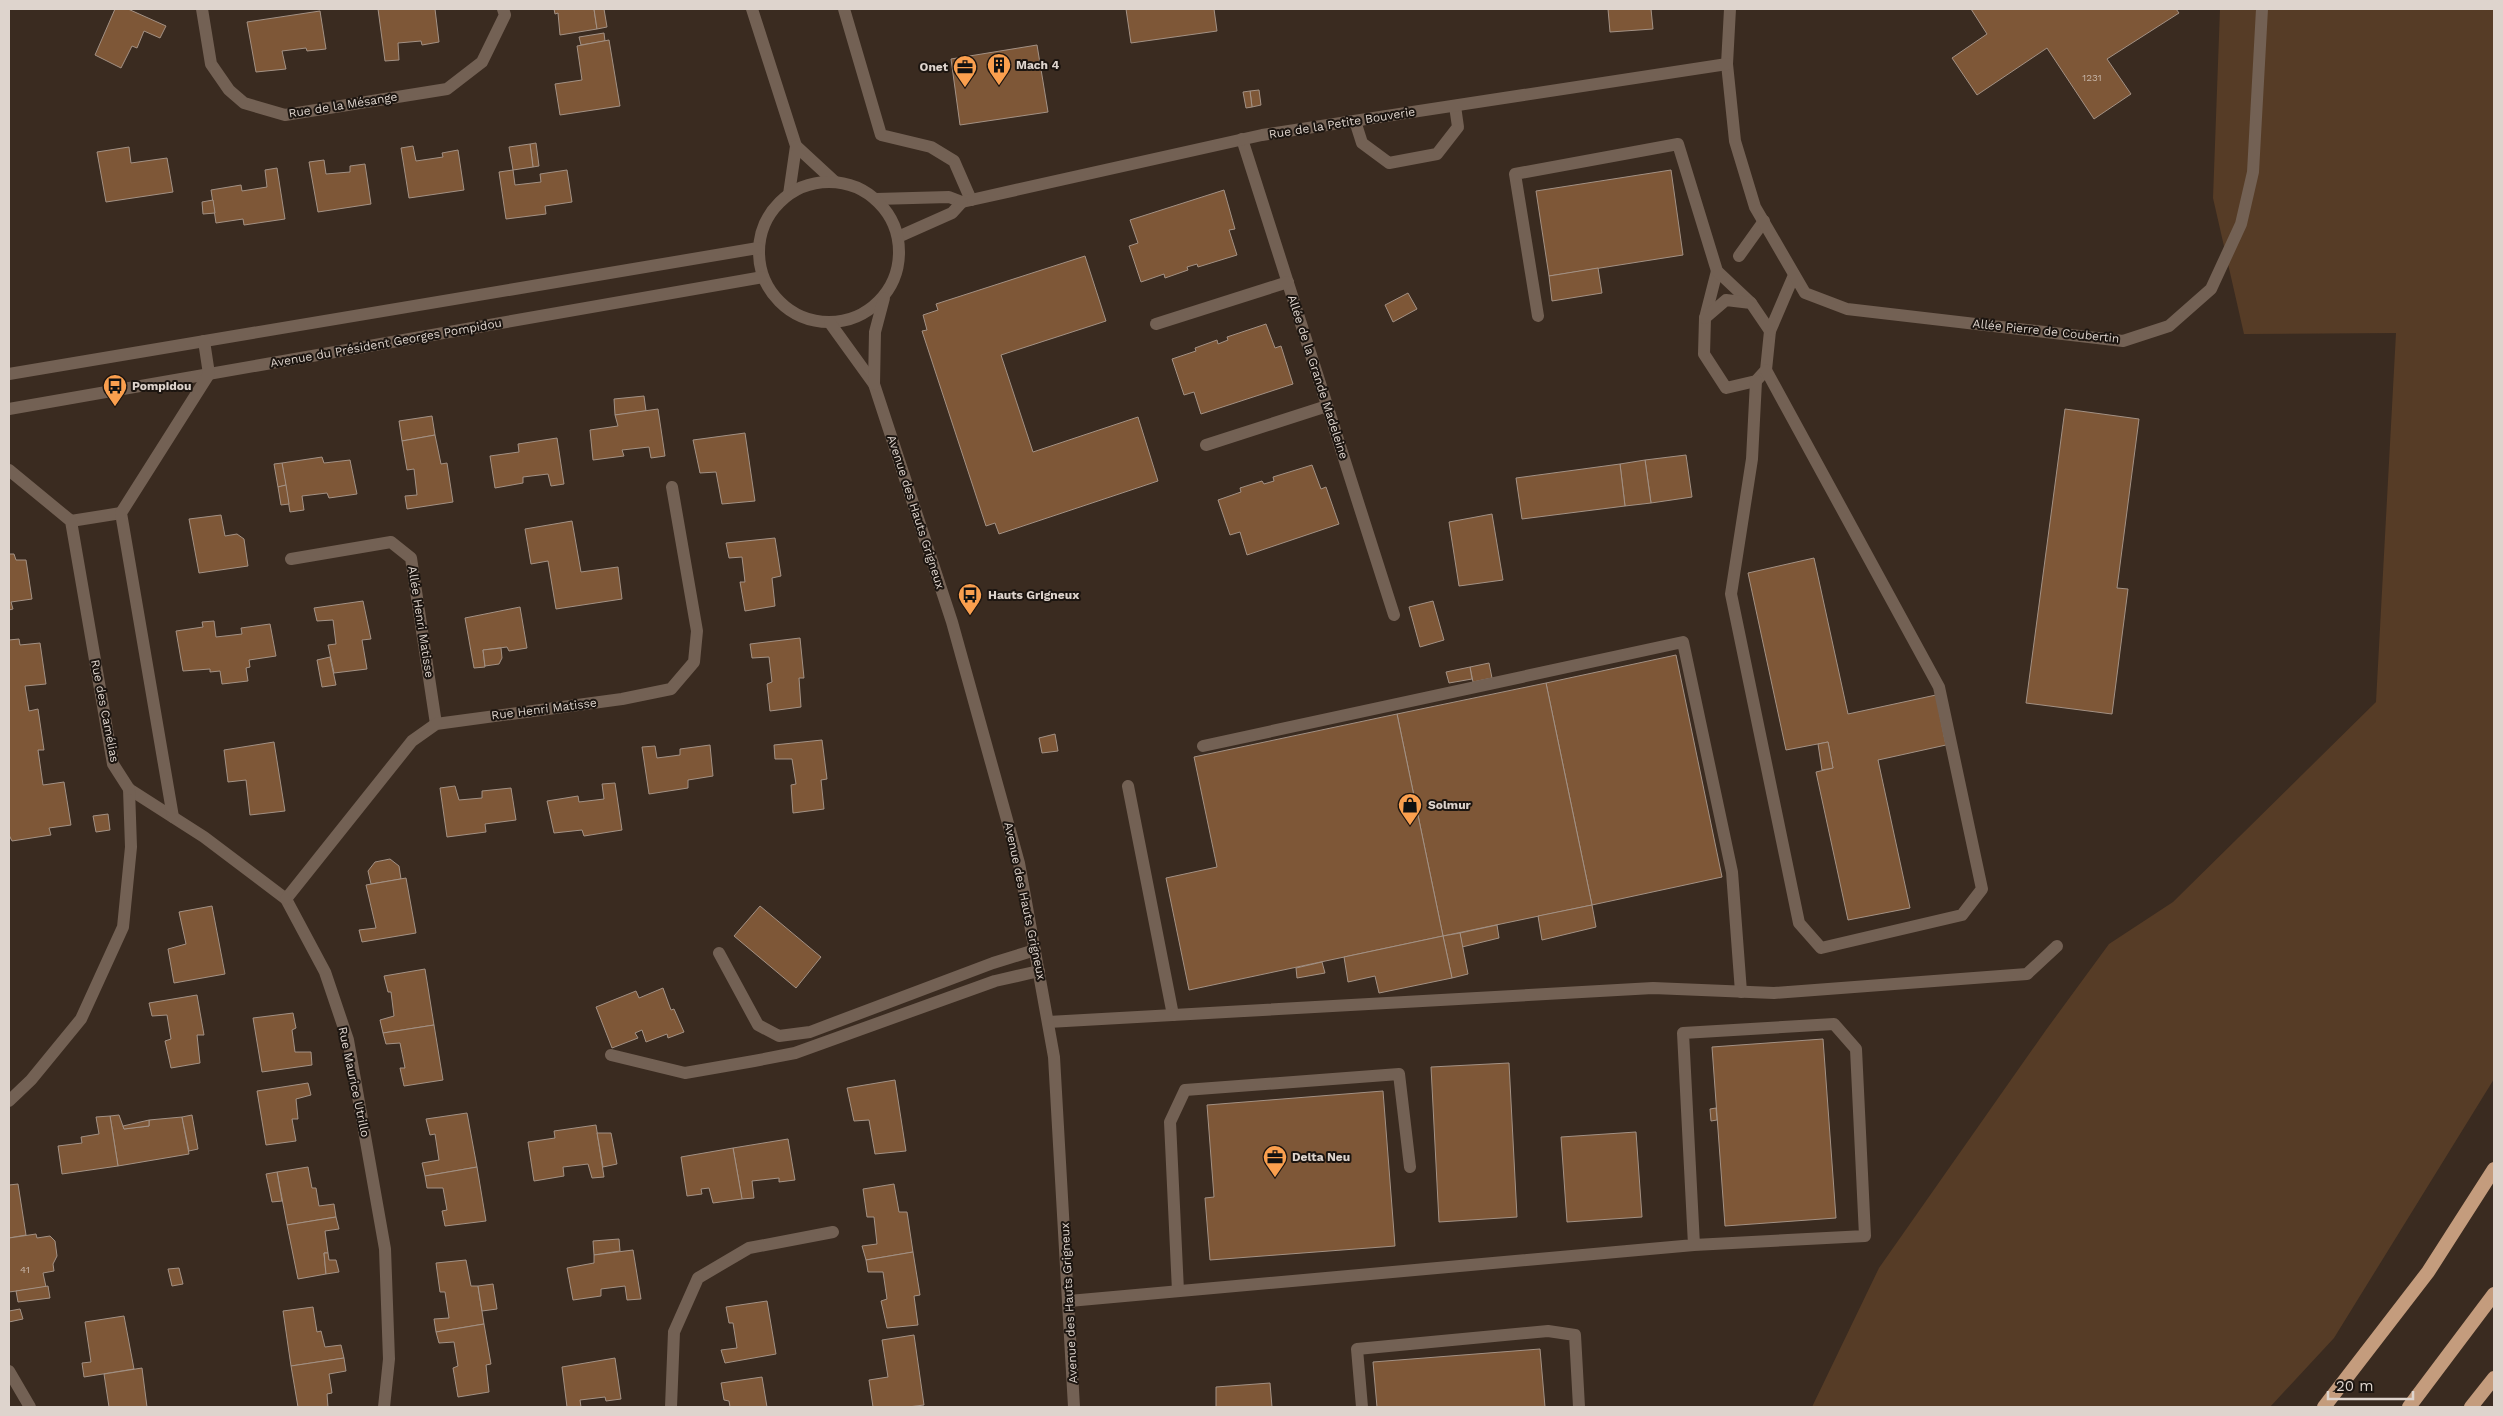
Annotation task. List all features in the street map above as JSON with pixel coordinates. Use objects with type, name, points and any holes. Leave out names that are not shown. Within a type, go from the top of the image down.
[{"type":"highway","points":[[2324,1407],[2428,1272],[2494,1169]]},
{"type":"highway","points":[[2409,1407],[2494,1294]]},
{"type":"highway","points":[[2472,1407],[2494,1378]]},
{"type":"street","name":"Rue de la Mésange","points":[[202,9],[211,64],[229,90],[244,103],[285,115],[447,89],[482,62],[505,14],[504,9]]},
{"type":"street","points":[[752,9],[796,146],[789,194]]},
{"type":"street","points":[[844,9],[881,135],[931,147],[954,161],[966,201]]},
{"type":"street","name":"Allée Pierre de Coubertin","points":[[1730,9],[1727,64],[1735,141],[1755,207],[1805,293],[1847,309],[2123,341],[2169,326],[2211,289],[2241,224],[2253,172],[2262,9]]},
{"type":"street","name":"Rue de la Petite Bouverie","points":[[876,199],[949,197],[966,201],[1242,139],[1727,64]]},
{"type":"street","points":[[1355,121],[1362,143],[1389,163],[1438,154],[1458,127],[1455,106]]},
{"type":"street","name":"Allée de la Grande Madeleine","points":[[1242,139],[1394,615]]},
{"type":"street","points":[[1538,316],[1516,174],[1591,162],[1678,144],[1717,271],[1751,303],[1770,331]]},
{"type":"street","points":[[796,146],[835,182]]},
{"type":"street","points":[[835,182],[855,186],[876,199],[889,214],[898,236],[900,259],[893,283],[884,298],[865,314],[830,323],[806,319],[776,298],[763,277],[758,248],[762,231],[772,212],[789,194],[811,184],[835,182]]},
{"type":"street","name":"Rue de la Petite Bouverie","points":[[898,236],[952,213],[966,201]]},
{"type":"street","points":[[1739,256],[1764,221]]},
{"type":"street","points":[[9,374],[758,248]]},
{"type":"street","points":[[1717,271],[1705,318],[1704,354],[1726,388],[1756,381],[1766,370]]},
{"type":"street","points":[[1756,381],[1752,460],[1730,594],[1799,923],[1820,948],[1962,915],[1982,889],[1938,687],[1766,370],[1770,331],[1794,275]]},
{"type":"street","name":"Avenue du Président Georges Pompidou","points":[[9,408],[763,277]]},
{"type":"street","points":[[1156,324],[1288,282]]},
{"type":"street","name":"Avenue des Hauts Grigneux","points":[[874,384],[875,332],[884,298]]},
{"type":"street","points":[[1705,318],[1726,300],[1751,303]]},
{"type":"street","name":"Avenue des Hauts Grigneux","points":[[830,323],[874,384],[952,622],[1019,863],[1054,1056],[1074,1407]]},
{"type":"street","points":[[174,817],[120,513],[209,374],[204,341]]},
{"type":"street","points":[[1206,445],[1328,406]]},
{"type":"street","points":[[9,470],[71,521],[120,513]]},
{"type":"street","name":"Rue Henri Matisse","points":[[286,899],[412,741],[436,724],[622,699],[670,689],[694,662],[697,630],[672,487]]},
{"type":"street","name":"Rue des Camélias","points":[[9,1101],[31,1080],[81,1019],[123,927],[132,847],[129,790],[113,764],[71,521]]},
{"type":"street","name":"Allée Henri Matisse","points":[[291,559],[392,542],[411,558],[436,724]]},
{"type":"street","points":[[1203,746],[1683,642],[1732,872],[1740,992]]},
{"type":"street","points":[[1128,786],[1173,1015]]},
{"type":"street","name":"Rue Maurice Utrillo","points":[[129,790],[174,817],[286,899],[324,972],[348,1040],[386,1249],[389,1359],[384,1407]]},
{"type":"street","points":[[1048,1022],[1653,988],[1774,993],[2026,974],[2057,946]]},
{"type":"street","points":[[718,952],[758,1025],[780,1036],[810,1032],[993,963],[1036,950]]},
{"type":"street","points":[[611,1055],[685,1073],[754,1061],[794,1052],[995,981],[1039,971]]},
{"type":"street","points":[[1069,1301],[1694,1245],[1865,1236],[1856,1049],[1834,1024],[1682,1033],[1694,1245]]},
{"type":"street","points":[[1178,1291],[1170,1122],[1185,1090],[1399,1074],[1410,1167]]},
{"type":"street","points":[[671,1407],[674,1332],[698,1278],[749,1248],[834,1232]]},
{"type":"street","points":[[1362,1407],[1356,1349],[1548,1332],[1575,1336],[1579,1407]]},
{"type":"street","points":[[9,1371],[30,1407]]},
{"type":"shaded area","points":[[2220,9],[2494,9],[2494,1079],[2334,1338],[2270,1407],[1812,1407],[1879,1268],[2046,1030],[2109,944],[2173,902],[2376,702],[2396,333],[2244,334],[2213,198]]},
{"type":"building","points":[[115,9],[128,9],[166,26],[160,38],[144,31],[137,48],[132,46],[121,68],[95,55]]},
{"type":"building","points":[[378,9],[435,9],[439,42],[422,45],[421,41],[398,43],[399,60],[385,61]]},
{"type":"building","points":[[554,9],[594,9],[597,29],[560,35],[558,13],[555,14]]},
{"type":"building","points":[[594,9],[604,9],[607,27],[597,29]]},
{"type":"building","points":[[1126,9],[1214,9],[1217,31],[1131,43]]},
{"type":"building","points":[[1608,9],[1651,9],[1653,29],[1610,32]]},
{"type":"building","points":[[1971,9],[2176,9],[2179,13],[2107,59],[2131,94],[2094,119],[2047,48],[1977,95],[1952,58],[1987,34]]},
{"type":"building","points":[[320,11],[326,49],[307,51],[306,48],[282,51],[286,69],[256,72],[247,22]]},
{"type":"building","points":[[604,33],[605,41],[581,45],[579,37]]},
{"type":"building","points":[[609,40],[620,106],[560,115],[555,84],[582,80],[577,46]]},
{"type":"building","name":"Mach 4","points":[[1037,45],[1048,112],[960,125],[951,59]]},
{"type":"building","points":[[1259,90],[1261,105],[1252,107],[1250,91]]},
{"type":"building","points":[[1250,91],[1252,107],[1246,108],[1243,92]]},
{"type":"building","points":[[536,143],[539,166],[533,167],[530,144]]},
{"type":"building","points":[[530,144],[533,167],[513,170],[509,147]]},
{"type":"building","points":[[413,146],[416,161],[443,157],[442,153],[458,150],[464,190],[409,198],[401,148]]},
{"type":"building","points":[[129,147],[131,163],[167,158],[173,192],[106,202],[97,152]]},
{"type":"building","points":[[324,160],[326,174],[350,172],[350,166],[365,164],[371,204],[318,212],[309,162]]},
{"type":"building","points":[[277,168],[285,219],[244,225],[243,219],[216,223],[211,190],[241,185],[242,191],[267,187],[265,170]]},
{"type":"building","points":[[513,170],[515,185],[541,182],[540,174],[567,170],[572,202],[545,206],[546,214],[506,219],[499,172]]},
{"type":"building","points":[[1671,170],[1683,255],[1549,276],[1536,191]]},
{"type":"building","points":[[1224,190],[1235,229],[1229,230],[1237,255],[1198,267],[1197,264],[1187,267],[1188,270],[1165,278],[1164,274],[1141,282],[1129,246],[1138,243],[1130,220]]},
{"type":"building","points":[[213,200],[215,213],[203,214],[202,202]]},
{"type":"building","points":[[1085,256],[1106,321],[1001,355],[1033,452],[1138,417],[1158,481],[999,534],[995,523],[986,526],[922,331],[927,330],[923,315],[938,310],[936,304]]},
{"type":"building","points":[[1598,268],[1602,293],[1552,301],[1549,276]]},
{"type":"building","points":[[1408,293],[1417,309],[1393,322],[1385,305]]},
{"type":"building","points":[[1266,324],[1275,348],[1281,346],[1293,384],[1201,414],[1194,392],[1184,395],[1172,359],[1196,351],[1195,348],[1217,340],[1218,344],[1228,340],[1227,337]]},
{"type":"building","points":[[644,396],[646,411],[615,415],[614,399]]},
{"type":"building","points":[[658,409],[665,456],[651,458],[649,447],[622,450],[624,456],[593,460],[590,430],[618,426],[615,415]]},
{"type":"building","points":[[2065,409],[2139,419],[2117,588],[2128,589],[2112,714],[2026,703]]},
{"type":"building","points":[[432,416],[435,435],[402,441],[399,421]]},
{"type":"building","points":[[745,433],[755,501],[722,504],[716,472],[700,473],[693,440]]},
{"type":"building","points":[[435,435],[441,464],[447,463],[453,502],[407,509],[405,496],[417,495],[414,469],[407,470],[402,441]]},
{"type":"building","points":[[557,438],[564,484],[551,486],[548,474],[523,477],[523,483],[495,488],[490,456],[519,452],[518,444]]},
{"type":"building","points":[[1686,455],[1692,497],[1651,503],[1645,460]]},
{"type":"building","points":[[322,457],[324,463],[350,460],[357,494],[329,498],[327,493],[302,496],[304,510],[290,512],[282,463]]},
{"type":"building","points":[[1645,460],[1651,503],[1625,506],[1620,464]]},
{"type":"building","points":[[282,463],[286,485],[278,487],[274,464]]},
{"type":"building","points":[[1620,464],[1625,506],[1522,519],[1516,478]]},
{"type":"building","points":[[1312,465],[1321,489],[1326,487],[1339,524],[1247,555],[1240,532],[1230,535],[1218,500],[1241,492],[1240,488],[1262,481],[1264,484],[1274,481],[1273,477]]},
{"type":"building","points":[[286,485],[289,504],[281,505],[278,487]]},
{"type":"building","points":[[1492,514],[1503,580],[1459,586],[1449,522]]},
{"type":"building","points":[[221,515],[225,536],[237,534],[244,539],[248,566],[199,573],[189,519]]},
{"type":"building","points":[[572,521],[581,572],[618,567],[622,599],[556,609],[548,561],[531,564],[525,529]]},
{"type":"building","points":[[775,538],[781,576],[772,578],[775,606],[745,611],[740,582],[745,582],[742,557],[729,558],[726,543]]},
{"type":"building","points":[[9,554],[14,554],[16,560],[26,560],[32,599],[11,602],[13,609],[9,610]]},
{"type":"building","points":[[1814,558],[1848,714],[1936,695],[1946,745],[1878,760],[1910,908],[1848,920],[1816,772],[1833,768],[1828,742],[1786,750],[1748,573]]},
{"type":"building","points":[[363,601],[371,639],[362,640],[367,669],[334,673],[328,645],[336,644],[333,620],[317,621],[314,608]]},
{"type":"building","points":[[1433,601],[1444,640],[1420,647],[1409,607]]},
{"type":"building","points":[[520,607],[527,648],[509,651],[507,647],[483,650],[485,667],[474,668],[465,618]]},
{"type":"building","points":[[214,621],[216,637],[242,634],[241,628],[270,624],[276,656],[249,660],[250,667],[246,668],[248,681],[222,684],[220,671],[210,672],[210,669],[183,671],[176,631],[203,627],[202,622]]},
{"type":"building","points":[[800,638],[804,678],[799,678],[801,707],[770,711],[767,684],[772,682],[769,657],[752,658],[750,644]]},
{"type":"building","points":[[19,639],[20,645],[40,643],[46,684],[25,686],[29,711],[38,709],[44,750],[38,750],[43,785],[64,782],[71,825],[49,828],[51,835],[12,841],[9,835],[9,640]]},
{"type":"building","points":[[501,648],[502,658],[499,664],[485,666],[483,650]]},
{"type":"building","points":[[1676,655],[1722,877],[1592,905],[1546,683]]},
{"type":"building","points":[[330,657],[336,685],[322,687],[317,660]]},
{"type":"building","points":[[1489,663],[1492,678],[1473,682],[1470,667]]},
{"type":"building","points":[[1470,667],[1472,679],[1449,683],[1446,672]]},
{"type":"building","points":[[1546,683],[1592,905],[1443,936],[1397,714]]},
{"type":"building","points":[[1397,714],[1443,936],[1189,990],[1166,878],[1217,867],[1194,757]]},
{"type":"building","points":[[1055,734],[1058,751],[1042,753],[1039,738]]},
{"type":"building","points":[[822,740],[827,779],[821,780],[824,809],[793,813],[791,785],[796,784],[792,759],[775,759],[774,745]]},
{"type":"building","points":[[274,742],[285,811],[250,815],[246,780],[228,782],[224,750]]},
{"type":"building","points":[[1828,742],[1833,768],[1822,770],[1818,744]]},
{"type":"building","points":[[710,745],[713,776],[688,780],[688,788],[649,794],[642,747],[655,746],[657,758],[680,755],[680,749]]},
{"type":"building","points":[[615,783],[622,830],[584,836],[582,830],[554,833],[547,801],[578,796],[579,802],[604,799],[602,784]]},
{"type":"building","points":[[455,786],[459,800],[482,798],[482,791],[511,788],[516,820],[485,824],[486,832],[447,837],[440,788]]},
{"type":"building","points":[[108,814],[110,830],[96,832],[93,816]]},
{"type":"building","points":[[390,859],[399,866],[401,879],[371,884],[368,871],[375,862]]},
{"type":"building","points":[[406,878],[416,933],[362,942],[359,930],[376,928],[366,885]]},
{"type":"building","points":[[1592,905],[1596,927],[1542,940],[1538,916]]},
{"type":"building","points":[[212,906],[225,974],[174,983],[168,949],[186,944],[179,912]]},
{"type":"building","points":[[760,906],[821,957],[796,988],[734,936]]},
{"type":"building","points":[[1497,925],[1499,938],[1462,947],[1460,933]]},
{"type":"building","points":[[1460,933],[1468,974],[1452,978],[1443,936]]},
{"type":"building","points":[[1443,936],[1452,978],[1379,993],[1375,976],[1348,982],[1344,957]]},
{"type":"building","points":[[1322,962],[1325,973],[1297,978],[1296,968]]},
{"type":"building","points":[[425,969],[434,1025],[383,1033],[380,1020],[394,1016],[391,992],[388,992],[384,976]]},
{"type":"building","points":[[663,988],[671,1010],[674,1009],[684,1032],[668,1038],[667,1034],[646,1042],[642,1030],[635,1033],[638,1038],[612,1048],[596,1007],[636,991],[639,998]]},
{"type":"building","points":[[197,995],[204,1035],[197,1035],[200,1063],[171,1068],[165,1041],[171,1039],[167,1015],[152,1016],[149,1003]]},
{"type":"building","points":[[293,1013],[296,1028],[292,1030],[295,1052],[311,1052],[312,1065],[262,1072],[253,1018]]},
{"type":"building","points":[[434,1025],[443,1080],[404,1086],[400,1068],[405,1068],[400,1043],[386,1044],[383,1033]]},
{"type":"building","points":[[1823,1039],[1836,1218],[1725,1226],[1712,1047]]},
{"type":"building","points":[[1509,1063],[1517,1217],[1439,1222],[1431,1067]]},
{"type":"building","points":[[895,1080],[906,1151],[875,1154],[869,1120],[854,1121],[847,1088]]},
{"type":"building","points":[[308,1083],[311,1095],[296,1099],[298,1119],[292,1119],[296,1141],[266,1145],[257,1091]]},
{"type":"building","points":[[1383,1091],[1395,1246],[1210,1260],[1205,1198],[1214,1197],[1207,1105]]},
{"type":"building","points":[[1716,1108],[1717,1120],[1711,1121],[1710,1109]]},
{"type":"building","points":[[467,1113],[477,1167],[425,1176],[422,1163],[439,1160],[435,1134],[430,1135],[426,1119]]},
{"type":"building","points":[[119,1115],[124,1129],[149,1126],[149,1120],[182,1117],[189,1154],[118,1166],[110,1116]]},
{"type":"building","points":[[192,1115],[198,1149],[189,1151],[182,1117]]},
{"type":"building","points":[[110,1116],[118,1166],[62,1174],[58,1146],[82,1143],[81,1137],[99,1134],[96,1117]]},
{"type":"building","points":[[149,1120],[149,1126],[124,1129],[123,1126]]},
{"type":"building","points":[[596,1125],[604,1177],[592,1178],[588,1164],[563,1167],[564,1176],[534,1181],[528,1142],[555,1138],[554,1131]]},
{"type":"building","points":[[1636,1132],[1642,1217],[1567,1222],[1561,1137]]},
{"type":"building","points":[[597,1133],[611,1133],[617,1164],[603,1167]]},
{"type":"building","points":[[788,1139],[795,1180],[779,1182],[779,1178],[752,1181],[754,1198],[742,1199],[733,1148]]},
{"type":"building","points":[[733,1148],[742,1199],[713,1203],[709,1188],[701,1189],[702,1194],[687,1196],[681,1157]]},
{"type":"building","points":[[308,1167],[312,1188],[316,1188],[319,1206],[334,1204],[336,1217],[287,1225],[277,1172]]},
{"type":"building","points":[[477,1167],[486,1221],[445,1226],[442,1211],[447,1210],[443,1188],[427,1188],[425,1176]]},
{"type":"building","points":[[277,1172],[282,1201],[272,1202],[266,1174]]},
{"type":"building","points":[[18,1184],[26,1235],[9,1238],[9,1185]]},
{"type":"building","points":[[894,1184],[899,1212],[907,1212],[913,1252],[866,1260],[862,1246],[877,1244],[874,1217],[867,1217],[863,1189]]},
{"type":"building","points":[[336,1217],[339,1229],[325,1231],[328,1253],[324,1253],[326,1274],[298,1279],[287,1225]]},
{"type":"building","points":[[36,1234],[37,1238],[50,1236],[55,1241],[57,1256],[53,1264],[54,1271],[43,1273],[46,1287],[9,1292],[9,1238]]},
{"type":"building","points":[[619,1239],[620,1251],[594,1255],[593,1241]]},
{"type":"building","points":[[633,1250],[641,1299],[627,1300],[625,1286],[601,1289],[601,1296],[573,1300],[567,1268],[594,1263],[594,1255]]},
{"type":"building","points":[[913,1252],[920,1295],[914,1296],[918,1325],[887,1328],[881,1301],[887,1299],[883,1272],[868,1272],[866,1260]]},
{"type":"building","points":[[324,1253],[328,1253],[329,1260],[336,1260],[339,1272],[326,1274]]},
{"type":"building","points":[[466,1260],[471,1286],[478,1286],[484,1324],[436,1332],[434,1319],[449,1318],[445,1292],[440,1292],[436,1263]]},
{"type":"building","points":[[179,1268],[183,1284],[172,1286],[168,1269]]},
{"type":"building","points":[[493,1284],[497,1309],[482,1311],[478,1286]]},
{"type":"building","points":[[48,1286],[50,1298],[18,1302],[16,1291]]},
{"type":"building","points":[[767,1301],[776,1354],[725,1363],[721,1350],[737,1348],[733,1323],[729,1323],[726,1307]]},
{"type":"building","points":[[313,1307],[317,1332],[321,1331],[325,1347],[341,1345],[344,1358],[291,1366],[283,1311]]},
{"type":"building","points":[[20,1309],[23,1319],[9,1322],[9,1311]]},
{"type":"building","points":[[124,1316],[134,1369],[84,1377],[82,1363],[91,1362],[85,1322]]},
{"type":"building","points":[[484,1324],[491,1364],[486,1365],[489,1392],[458,1397],[453,1368],[458,1366],[454,1342],[439,1343],[436,1332]]},
{"type":"building","points":[[914,1335],[924,1405],[873,1407],[869,1380],[888,1377],[882,1340]]},
{"type":"building","points":[[1540,1349],[1545,1407],[1377,1407],[1373,1362]]},
{"type":"building","points":[[344,1358],[346,1371],[329,1374],[332,1393],[327,1394],[328,1407],[298,1407],[291,1366]]},
{"type":"building","points":[[615,1358],[621,1399],[606,1401],[605,1397],[580,1400],[581,1407],[567,1407],[562,1367]]},
{"type":"building","points":[[142,1368],[147,1407],[109,1407],[104,1374]]},
{"type":"building","points":[[762,1377],[767,1407],[730,1407],[729,1401],[724,1400],[721,1383]]},
{"type":"building","points":[[1270,1383],[1272,1407],[1216,1407],[1216,1387]]},
{"type":"place","name":"Mach 4","points":[[999,86]]},
{"type":"place","name":"Onet","points":[[965,88]]},
{"type":"place","name":"Pompidou","points":[[115,407]]},
{"type":"place","name":"Hauts Grigneux","points":[[970,616]]},
{"type":"place","name":"Solmur","points":[[1410,826]]},
{"type":"place","name":"Delta Neu","points":[[1275,1178]]}]
